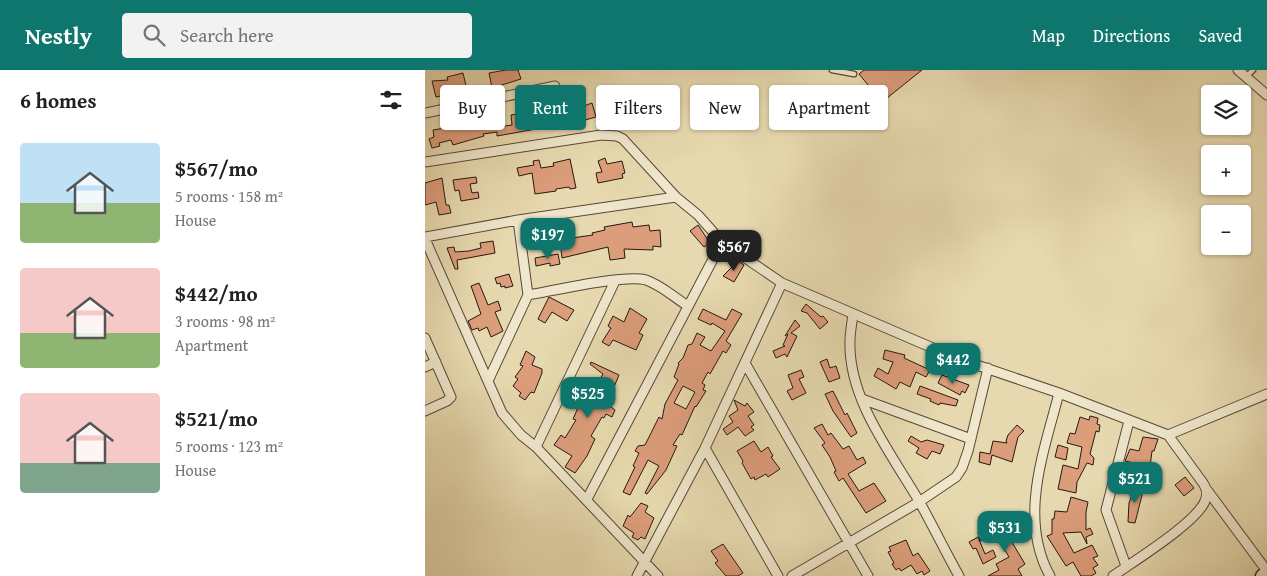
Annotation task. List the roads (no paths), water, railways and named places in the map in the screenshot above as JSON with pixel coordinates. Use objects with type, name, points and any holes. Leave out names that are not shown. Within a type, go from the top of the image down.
[{"type":"street","points":[[1238,70],[1267,95]]},
{"type":"street","points":[[425,113],[515,94]]},
{"type":"street","points":[[425,162],[601,135],[617,136],[628,143],[676,198],[698,215],[721,242],[782,283],[957,358],[1059,393],[1168,435],[1267,571],[1262,576]]},
{"type":"street","points":[[658,576],[536,447],[509,422],[488,381],[425,238],[518,220],[676,198]]},
{"type":"street","points":[[488,381],[528,295],[518,220]]},
{"type":"street","points":[[587,500],[721,242]]},
{"type":"street","points":[[528,295],[635,279],[647,280],[688,306]]},
{"type":"street","points":[[536,447],[615,281]]},
{"type":"street","points":[[637,576],[705,448],[782,283]]},
{"type":"street","points":[[853,314],[850,341],[852,362],[862,399],[887,451],[919,502],[959,576]]},
{"type":"street","points":[[425,338],[451,397],[425,411]]},
{"type":"street","points":[[425,367],[436,362]]},
{"type":"street","points":[[745,363],[868,576]]},
{"type":"street","points":[[792,576],[919,502],[960,472],[971,439],[988,368]]},
{"type":"street","points":[[1050,576],[1040,556],[1037,541],[1035,491],[1059,393]]},
{"type":"street","points":[[1168,435],[1267,394]]},
{"type":"street","points":[[862,399],[971,439]]},
{"type":"street","points":[[1127,566],[1106,510],[1129,421]]},
{"type":"street","points":[[705,448],[778,576]]},
{"type":"street","points":[[1113,576],[1197,514],[1205,503],[1207,490]]},
{"type":"lane","points":[[832,70],[854,74]]},
{"type":"lane","points":[[1246,77],[1253,70]]}]
